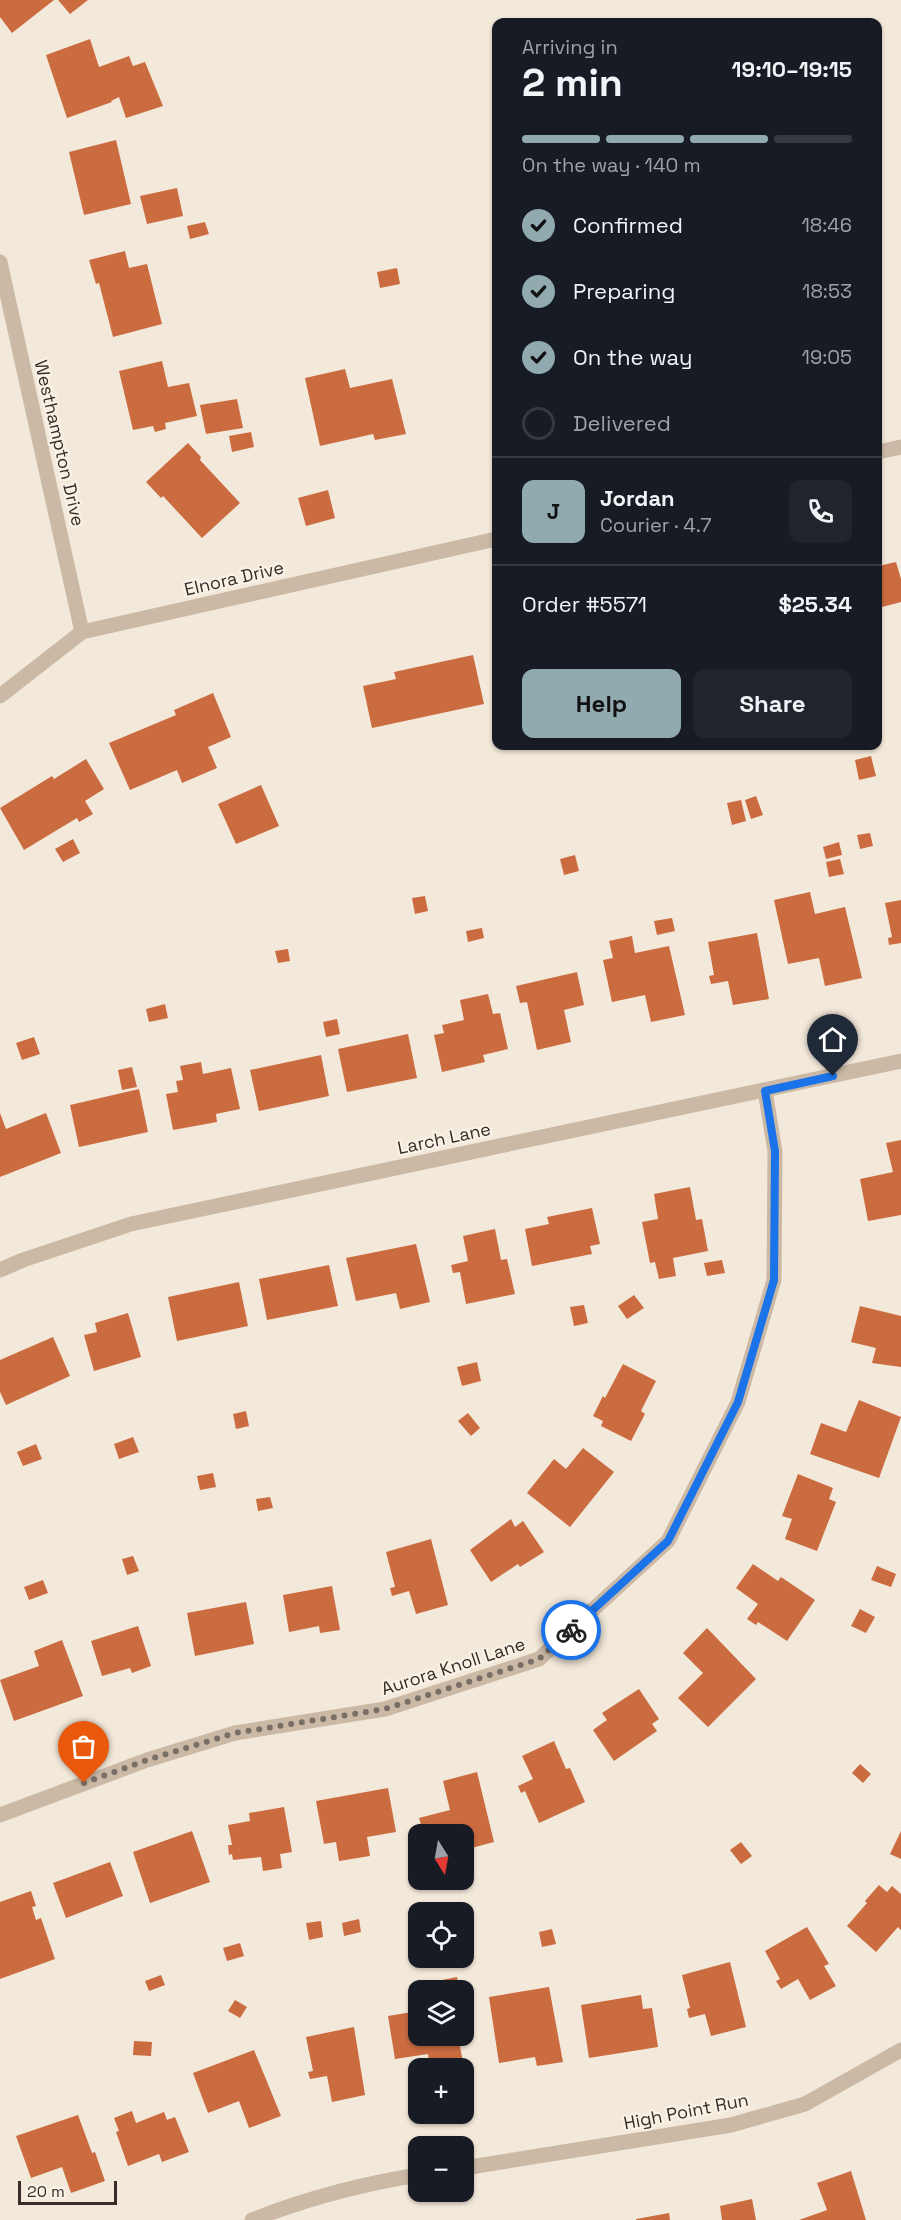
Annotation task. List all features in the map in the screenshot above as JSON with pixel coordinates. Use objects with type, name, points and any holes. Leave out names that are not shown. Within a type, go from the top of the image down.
[{"type":"street","name":"Westhampton Drive","points":[[0,262],[82,632]]},
{"type":"street","points":[[882,451],[901,447]]},
{"type":"street","name":"Elnora Drive","points":[[0,696],[82,632],[492,539]]},
{"type":"street","name":"Larch Lane","points":[[0,1270],[23,1260],[131,1224],[901,1061]]},
{"type":"street","name":"Aurora Knoll Lane","points":[[0,1815],[147,1760],[235,1733],[385,1709],[539,1659],[668,1541],[738,1402],[774,1280],[775,1151],[765,1091]]},
{"type":"street","name":"High Point Run","points":[[474,2166],[731,2126],[805,2104],[901,2050]]},
{"type":"street","points":[[252,2220],[276,2210],[380,2181],[408,2177]]},
{"type":"building","points":[[0,0],[54,0],[12,33],[0,17]]},
{"type":"building","points":[[58,0],[88,0],[70,14]]},
{"type":"building","points":[[90,39],[99,67],[129,56],[133,66],[145,62],[163,106],[126,118],[119,97],[112,102],[67,118],[46,55]]},
{"type":"building","points":[[116,140],[131,204],[84,215],[69,152]]},
{"type":"building","points":[[177,188],[183,216],[147,224],[140,196]]},
{"type":"building","points":[[205,222],[209,234],[190,239],[187,226]]},
{"type":"building","points":[[125,251],[129,268],[147,264],[162,324],[113,337],[99,283],[96,284],[89,260]]},
{"type":"building","points":[[397,268],[400,284],[380,288],[377,272]]},
{"type":"building","points":[[162,361],[168,387],[189,383],[197,416],[165,423],[166,429],[155,432],[153,426],[133,430],[119,371]]},
{"type":"building","points":[[345,369],[350,388],[392,379],[406,434],[375,440],[373,434],[320,446],[305,378]]},
{"type":"building","points":[[237,399],[243,428],[206,434],[200,405]]},
{"type":"building","points":[[251,432],[254,447],[232,452],[229,436]]},
{"type":"building","points":[[188,443],[201,457],[200,460],[240,503],[202,538],[163,496],[161,498],[146,482]]},
{"type":"building","points":[[328,490],[335,518],[306,526],[298,498]]},
{"type":"building","points":[[896,562],[901,579],[901,602],[882,607],[882,565]]},
{"type":"building","points":[[473,655],[484,704],[372,728],[363,686],[396,679],[394,672]]},
{"type":"building","points":[[213,693],[231,737],[208,747],[217,768],[182,783],[177,770],[130,790],[109,743],[176,715],[174,710]]},
{"type":"building","points":[[871,756],[876,776],[859,780],[855,760]]},
{"type":"building","points":[[86,759],[104,789],[85,801],[93,814],[79,822],[77,818],[24,850],[0,808],[52,776],[54,779]]},
{"type":"building","points":[[261,785],[279,826],[236,844],[218,804]]},
{"type":"building","points":[[756,796],[763,815],[751,819],[745,800]]},
{"type":"building","points":[[741,800],[746,821],[732,825],[727,803]]},
{"type":"building","points":[[870,833],[873,846],[860,849],[857,835]]},
{"type":"building","points":[[73,839],[80,853],[63,862],[55,849]]},
{"type":"building","points":[[839,842],[842,855],[826,859],[823,847]]},
{"type":"building","points":[[575,855],[579,871],[564,875],[560,859]]},
{"type":"building","points":[[840,859],[844,874],[829,877],[826,862]]},
{"type":"building","points":[[810,892],[815,914],[845,907],[862,978],[825,986],[819,958],[788,964],[774,900]]},
{"type":"building","points":[[425,896],[428,911],[415,914],[412,898]]},
{"type":"building","points":[[901,900],[901,943],[889,945],[888,938],[892,937],[885,903]]},
{"type":"building","points":[[672,918],[675,931],[657,935],[654,921]]},
{"type":"building","points":[[482,928],[484,938],[468,942],[466,931]]},
{"type":"building","points":[[757,933],[769,999],[733,1005],[728,981],[711,984],[709,976],[714,975],[708,942]]},
{"type":"building","points":[[632,936],[635,953],[669,946],[685,1015],[651,1022],[645,995],[612,1002],[603,960],[613,958],[609,941]]},
{"type":"building","points":[[288,949],[290,961],[278,963],[275,951]]},
{"type":"building","points":[[577,972],[584,1005],[564,1010],[571,1042],[537,1050],[527,1002],[520,1003],[516,986]]},
{"type":"building","points":[[488,994],[493,1014],[500,1013],[508,1049],[483,1055],[485,1062],[442,1072],[434,1035],[444,1033],[442,1025],[464,1020],[460,1000]]},
{"type":"building","points":[[165,1004],[168,1018],[149,1022],[146,1009]]},
{"type":"building","points":[[337,1019],[340,1034],[326,1037],[323,1022]]},
{"type":"building","points":[[408,1034],[417,1078],[347,1092],[338,1049]]},
{"type":"building","points":[[34,1037],[40,1054],[22,1060],[16,1043]]},
{"type":"building","points":[[321,1055],[329,1096],[259,1111],[250,1070]]},
{"type":"building","points":[[201,1062],[203,1074],[231,1068],[240,1109],[216,1114],[217,1122],[173,1130],[166,1094],[178,1092],[176,1081],[183,1080],[180,1066]]},
{"type":"building","points":[[132,1067],[137,1087],[122,1090],[118,1070]]},
{"type":"building","points":[[139,1089],[148,1132],[79,1147],[70,1105]]},
{"type":"building","points":[[0,1113],[6,1129],[46,1113],[61,1153],[0,1177]]},
{"type":"building","points":[[901,1140],[901,1215],[868,1221],[860,1179],[893,1172],[886,1143]]},
{"type":"building","points":[[690,1187],[696,1220],[702,1219],[708,1251],[673,1258],[676,1276],[659,1279],[655,1262],[650,1263],[642,1222],[658,1219],[654,1194]]},
{"type":"building","points":[[592,1208],[600,1244],[590,1246],[592,1254],[532,1266],[525,1229],[549,1224],[547,1217]]},
{"type":"building","points":[[495,1229],[501,1260],[507,1259],[515,1294],[466,1304],[460,1272],[453,1273],[451,1265],[468,1261],[463,1236]]},
{"type":"building","points":[[416,1244],[430,1302],[400,1309],[396,1293],[356,1301],[346,1258]]},
{"type":"building","points":[[722,1260],[725,1273],[707,1276],[704,1263]]},
{"type":"building","points":[[329,1265],[338,1306],[267,1320],[259,1279]]},
{"type":"building","points":[[239,1282],[248,1326],[177,1341],[168,1297]]},
{"type":"building","points":[[634,1295],[644,1308],[627,1319],[618,1306]]},
{"type":"building","points":[[584,1305],[588,1323],[574,1326],[570,1307]]},
{"type":"building","points":[[860,1306],[901,1316],[901,1367],[872,1363],[876,1348],[851,1342]]},
{"type":"building","points":[[128,1313],[141,1357],[94,1371],[84,1335],[97,1332],[95,1323]]},
{"type":"building","points":[[53,1337],[70,1376],[6,1405],[0,1392],[0,1360]]},
{"type":"building","points":[[477,1362],[481,1381],[462,1386],[457,1367]]},
{"type":"building","points":[[623,1364],[656,1381],[641,1411],[645,1414],[631,1441],[601,1426],[603,1421],[593,1416]]},
{"type":"building","points":[[859,1400],[901,1417],[879,1478],[810,1454],[821,1423],[846,1432]]},
{"type":"building","points":[[246,1411],[249,1426],[236,1429],[233,1414]]},
{"type":"building","points":[[468,1413],[480,1428],[471,1436],[458,1421]]},
{"type":"building","points":[[133,1437],[139,1452],[119,1459],[114,1444]]},
{"type":"building","points":[[36,1444],[42,1459],[23,1466],[17,1452]]},
{"type":"building","points":[[583,1448],[614,1472],[570,1527],[527,1493],[554,1459],[566,1469]]},
{"type":"building","points":[[213,1473],[216,1487],[200,1490],[197,1476]]},
{"type":"building","points":[[798,1474],[833,1488],[829,1499],[836,1502],[817,1551],[785,1539],[792,1519],[782,1516]]},
{"type":"building","points":[[270,1497],[273,1508],[258,1511],[256,1499]]},
{"type":"building","points":[[511,1519],[515,1527],[523,1521],[544,1552],[520,1567],[518,1564],[491,1582],[470,1550]]},
{"type":"building","points":[[431,1539],[448,1605],[416,1614],[409,1591],[392,1596],[390,1588],[395,1587],[386,1552]]},
{"type":"building","points":[[133,1556],[139,1571],[127,1575],[122,1559]]},
{"type":"building","points":[[753,1564],[778,1581],[781,1577],[815,1600],[787,1641],[758,1622],[756,1625],[747,1619],[758,1604],[736,1588]]},
{"type":"building","points":[[877,1566],[896,1574],[891,1587],[871,1580]]},
{"type":"building","points":[[43,1580],[48,1593],[29,1600],[24,1587]]},
{"type":"building","points":[[332,1586],[340,1630],[320,1633],[319,1626],[289,1632],[283,1595]]},
{"type":"building","points":[[246,1602],[254,1644],[195,1656],[187,1613]]},
{"type":"building","points":[[860,1609],[875,1617],[866,1633],[851,1626]]},
{"type":"building","points":[[138,1626],[151,1666],[132,1673],[130,1668],[102,1676],[91,1641]]},
{"type":"building","points":[[707,1628],[756,1679],[708,1727],[678,1698],[703,1673],[683,1653]]},
{"type":"building","points":[[62,1640],[83,1696],[14,1721],[0,1680],[39,1666],[34,1651]]},
{"type":"building","points":[[639,1689],[659,1719],[652,1724],[657,1731],[614,1761],[593,1730],[607,1720],[602,1713]]},
{"type":"building","points":[[554,1741],[566,1769],[570,1768],[585,1802],[539,1823],[525,1791],[521,1793],[518,1786],[533,1779],[522,1756]]},
{"type":"building","points":[[860,1764],[871,1774],[863,1783],[852,1773]]},
{"type":"building","points":[[477,1772],[494,1842],[474,1847],[474,1824],[421,1824],[419,1818],[450,1810],[443,1781]]},
{"type":"building","points":[[388,1788],[396,1832],[367,1837],[370,1856],[339,1861],[336,1842],[324,1844],[316,1801]]},
{"type":"building","points":[[284,1807],[292,1852],[280,1854],[282,1868],[263,1871],[261,1857],[233,1860],[232,1854],[229,1855],[228,1845],[232,1845],[228,1825],[250,1821],[249,1813]]},
{"type":"building","points":[[192,1831],[210,1882],[150,1903],[133,1852]]},
{"type":"building","points":[[901,1831],[901,1859],[890,1854]]},
{"type":"building","points":[[741,1842],[752,1856],[741,1864],[730,1850]]},
{"type":"building","points":[[110,1862],[123,1896],[66,1918],[53,1883]]},
{"type":"building","points":[[879,1885],[887,1892],[892,1886],[901,1894],[901,1930],[898,1927],[876,1952],[847,1926]]},
{"type":"building","points":[[31,1891],[36,1906],[32,1907],[36,1920],[41,1918],[55,1959],[0,1979],[0,1902]]},
{"type":"building","points":[[359,1919],[361,1932],[344,1936],[342,1923]]},
{"type":"building","points":[[321,1921],[323,1937],[309,1940],[306,1923]]},
{"type":"building","points":[[807,1927],[829,1964],[824,1966],[836,1986],[810,2000],[798,1979],[781,1989],[776,1981],[780,1979],[765,1951]]},
{"type":"building","points":[[552,1929],[556,1944],[542,1947],[539,1932]]},
{"type":"building","points":[[240,1943],[244,1956],[227,1961],[223,1948]]},
{"type":"building","points":[[730,1962],[746,2027],[711,2036],[705,2014],[689,2018],[687,2009],[690,2008],[682,1975]]},
{"type":"building","points":[[161,1975],[165,1985],[149,1991],[145,1981]]},
{"type":"building","points":[[457,1977],[458,1980],[442,1980]]},
{"type":"building","points":[[549,1987],[563,2062],[537,2066],[535,2057],[499,2063],[489,1997]]},
{"type":"building","points":[[641,1995],[643,2009],[652,2008],[658,2047],[589,2058],[581,2005]]},
{"type":"building","points":[[235,2000],[247,2007],[240,2018],[228,2011]]},
{"type":"building","points":[[408,2013],[408,2046],[460,2046],[462,2058],[429,2058],[428,2054],[395,2059],[388,2016]]},
{"type":"building","points":[[354,2027],[365,2095],[332,2102],[327,2076],[310,2079],[308,2072],[313,2071],[306,2037]]},
{"type":"building","points":[[134,2041],[152,2042],[151,2056],[133,2055]]},
{"type":"building","points":[[254,2050],[281,2116],[249,2128],[239,2101],[208,2113],[193,2073]]},
{"type":"building","points":[[132,2111],[136,2123],[164,2112],[167,2120],[175,2117],[189,2152],[162,2162],[159,2154],[128,2166],[116,2132],[119,2131],[114,2118]]},
{"type":"building","points":[[78,2115],[105,2181],[71,2193],[62,2167],[31,2178],[16,2136]]},
{"type":"building","points":[[851,2171],[866,2220],[799,2220],[827,2210],[817,2183]]},
{"type":"building","points":[[752,2199],[756,2220],[722,2220],[720,2206]]},
{"type":"building","points":[[669,2213],[670,2220],[636,2220],[636,2219]]},
{"type":"way so far","points":[[84,1783],[147,1760],[235,1733],[385,1709],[539,1659],[571,1630]]},
{"type":"route","points":[[571,1630],[668,1541],[738,1402],[774,1280],[775,1151],[765,1091],[833,1076]]}]
